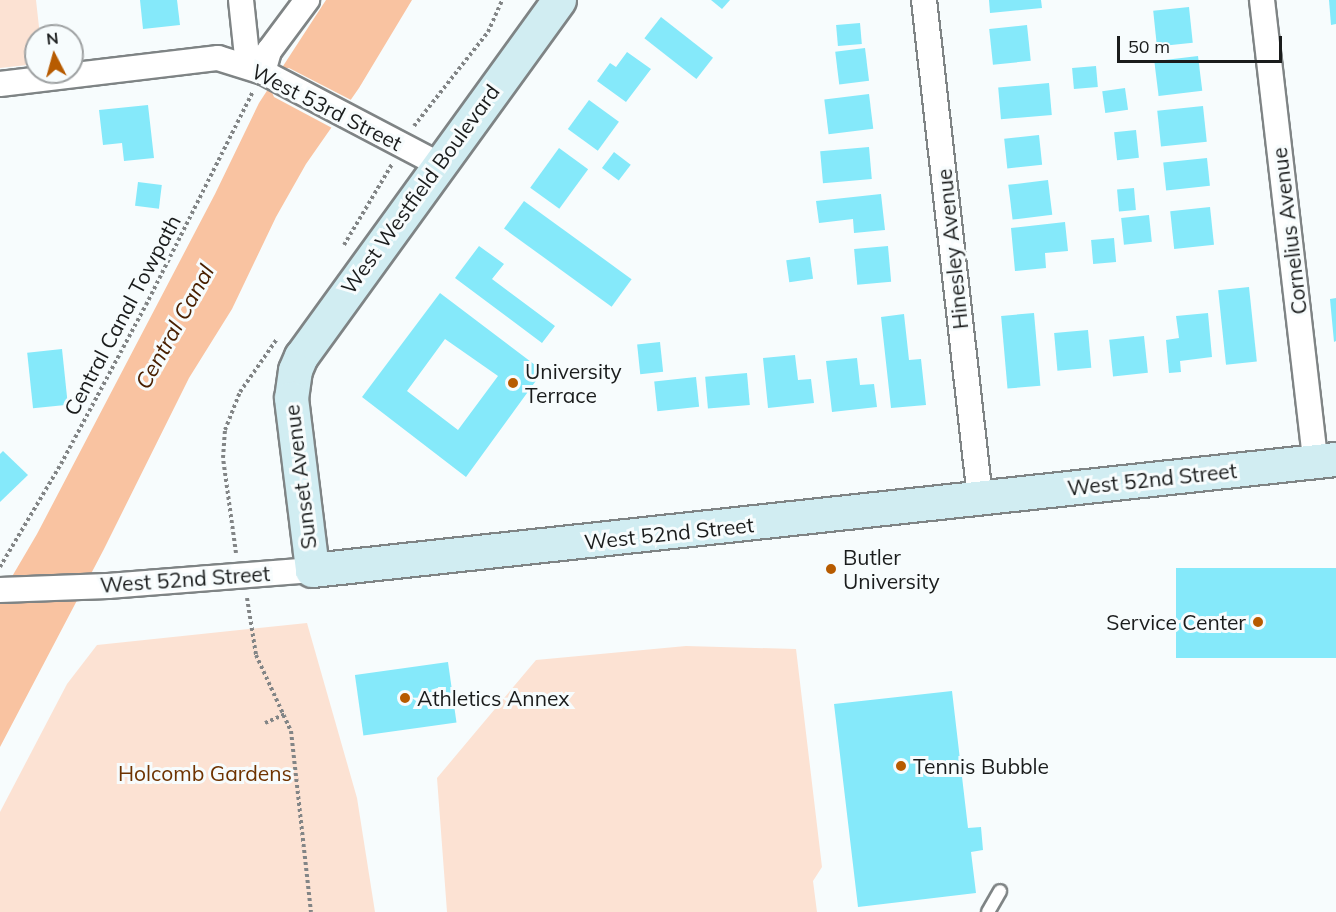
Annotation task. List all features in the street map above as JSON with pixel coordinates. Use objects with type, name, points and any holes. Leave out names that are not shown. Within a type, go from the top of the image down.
[{"type":"street","points":[[241,0],[256,69]]},
{"type":"street","points":[[256,69],[307,0]]},
{"type":"street","name":"West Westfield Boulevard","points":[[291,384],[300,356],[315,332],[559,0]]},
{"type":"street","name":"Hinesley Avenue","points":[[924,0],[980,498]]},
{"type":"street","name":"Cornelius Avenue","points":[[1262,0],[1326,460]]},
{"type":"street","name":"West 53rd Street","points":[[0,84],[218,58],[256,69],[438,164]]},
{"type":"street","name":"Sunset Avenue","points":[[291,384],[292,416],[312,570]]},
{"type":"street","name":"West 52nd Street","points":[[0,590],[108,586],[312,570],[1326,460]]},
{"type":"lane","points":[[988,912],[1000,891]]},
{"type":"path","points":[[416,122],[488,32],[502,0]]},
{"type":"path","name":"Central Canal Towpath","points":[[0,567],[61,464],[146,305],[256,69]]},
{"type":"path","points":[[246,594],[256,655],[291,731],[311,912]]},
{"type":"path","points":[[265,723],[285,714]]},
{"type":"green space","points":[[0,0],[36,0],[39,24],[24,24],[24,65],[0,68]]},
{"type":"green space","name":"Holcomb Gardens","points":[[307,623],[357,798],[375,912],[0,912],[0,812],[67,684],[97,645]]},
{"type":"green space","points":[[686,646],[796,649],[822,867],[813,881],[817,912],[447,912],[437,778],[536,660]]},
{"type":"water","name":"Central Canal","points":[[326,0],[412,0],[359,88],[306,164],[276,217],[232,309],[189,378],[104,549],[0,747],[0,597],[37,534],[215,194],[259,103]]},
{"type":"pier","points":[[289,68],[353,101],[334,129],[274,97],[268,83],[276,70]]},
{"type":"building","points":[[140,0],[177,0],[180,25],[143,29]]},
{"type":"building","points":[[711,0],[730,0],[722,9]]},
{"type":"building","points":[[989,0],[1041,0],[1042,8],[990,13]]},
{"type":"building","points":[[1329,0],[1336,0],[1336,24],[1331,25]]},
{"type":"building","points":[[1189,7],[1193,43],[1157,47],[1153,11]]},
{"type":"building","points":[[661,17],[713,58],[696,79],[644,38]]},
{"type":"building","points":[[860,23],[862,44],[838,46],[836,25]]},
{"type":"building","points":[[1027,25],[1031,61],[993,65],[989,29]]},
{"type":"building","points":[[865,48],[869,81],[839,84],[835,52]]},
{"type":"building","points":[[627,52],[651,69],[626,102],[597,81],[610,63],[616,67]]},
{"type":"building","points":[[1198,56],[1202,91],[1159,96],[1154,61]]},
{"type":"building","points":[[1096,66],[1098,87],[1074,89],[1072,68]]},
{"type":"building","points":[[1049,83],[1052,115],[1001,119],[998,87]]},
{"type":"building","points":[[1125,88],[1128,110],[1105,113],[1102,91]]},
{"type":"building","points":[[869,94],[873,129],[829,134],[824,99]]},
{"type":"building","points":[[589,100],[619,122],[598,151],[568,129]]},
{"type":"building","points":[[148,105],[154,158],[124,161],[122,143],[103,145],[99,110]]},
{"type":"building","points":[[1203,106],[1207,142],[1161,147],[1157,111]]},
{"type":"building","points":[[1136,130],[1139,158],[1117,160],[1114,132]]},
{"type":"building","points":[[1039,135],[1042,165],[1007,168],[1004,139]]},
{"type":"building","points":[[869,147],[872,179],[823,183],[820,151]]},
{"type":"building","points":[[559,148],[588,169],[559,209],[530,188]]},
{"type":"building","points":[[614,152],[631,165],[619,181],[602,168]]},
{"type":"building","points":[[1207,158],[1210,186],[1166,190],[1163,163]]},
{"type":"building","points":[[1048,180],[1052,215],[1013,220],[1008,185]]},
{"type":"building","points":[[138,182],[162,185],[159,209],[135,206]]},
{"type":"building","points":[[1134,188],[1136,210],[1119,211],[1117,189]]},
{"type":"building","points":[[881,194],[885,230],[854,233],[853,219],[819,223],[816,201]]},
{"type":"building","points":[[524,201],[632,279],[612,307],[504,229]]},
{"type":"building","points":[[1210,207],[1214,245],[1174,249],[1170,211]]},
{"type":"building","points":[[1149,215],[1152,242],[1124,245],[1121,218]]},
{"type":"building","points":[[1065,222],[1068,251],[1045,253],[1046,268],[1015,271],[1011,228]]},
{"type":"building","points":[[1114,238],[1116,262],[1093,264],[1091,240]]},
{"type":"building","points":[[479,246],[504,264],[492,279],[555,326],[542,343],[455,278]]},
{"type":"building","points":[[888,246],[891,282],[857,285],[854,249]]},
{"type":"building","points":[[810,257],[813,279],[789,282],[786,260]]},
{"type":"building","points":[[1249,287],[1257,362],[1226,365],[1218,290]]},
{"type":"building","name":"University Terrace","points":[[440,293],[543,371],[466,477],[362,397]],"holes":[[[445,339],[498,376],[458,430],[407,391]]]},
{"type":"building","points":[[1336,298],[1336,341],[1334,342],[1330,299]]},
{"type":"building","points":[[1034,313],[1040,386],[1007,389],[1001,316]]},
{"type":"building","points":[[1208,313],[1212,357],[1180,361],[1181,372],[1169,373],[1166,340],[1179,338],[1176,316]]},
{"type":"building","points":[[904,314],[909,360],[921,359],[926,405],[891,408],[881,317]]},
{"type":"building","points":[[1088,330],[1091,368],[1057,371],[1054,333]]},
{"type":"building","points":[[1144,336],[1148,373],[1113,376],[1109,340]]},
{"type":"building","points":[[660,342],[663,372],[640,374],[637,344]]},
{"type":"building","points":[[62,349],[68,405],[33,408],[27,353]]},
{"type":"building","points":[[795,355],[798,380],[811,379],[814,403],[768,408],[763,358]]},
{"type":"building","points":[[857,358],[860,385],[874,384],[877,407],[832,412],[826,361]]},
{"type":"building","points":[[747,373],[750,405],[708,409],[705,377]]},
{"type":"building","points":[[696,377],[699,407],[657,411],[654,381]]},
{"type":"building","points":[[3,451],[28,475],[0,502],[0,454]]},
{"type":"building","name":"Service Center","points":[[1176,568],[1336,568],[1336,658],[1176,658]]},
{"type":"building","name":"Athletics Annex","points":[[448,662],[456,722],[363,735],[355,675]]},
{"type":"building","name":"Tennis Bubble","points":[[952,691],[968,828],[981,827],[983,850],[971,852],[976,893],[858,907],[834,704]]},
{"type":"place","name":"University Terrace","points":[[513,383]]},
{"type":"place","name":"Butler University","points":[[831,569]]},
{"type":"place","name":"Service Center","points":[[1258,622]]},
{"type":"place","name":"Athletics Annex","points":[[405,698]]},
{"type":"place","name":"Tennis Bubble","points":[[901,766]]}]
